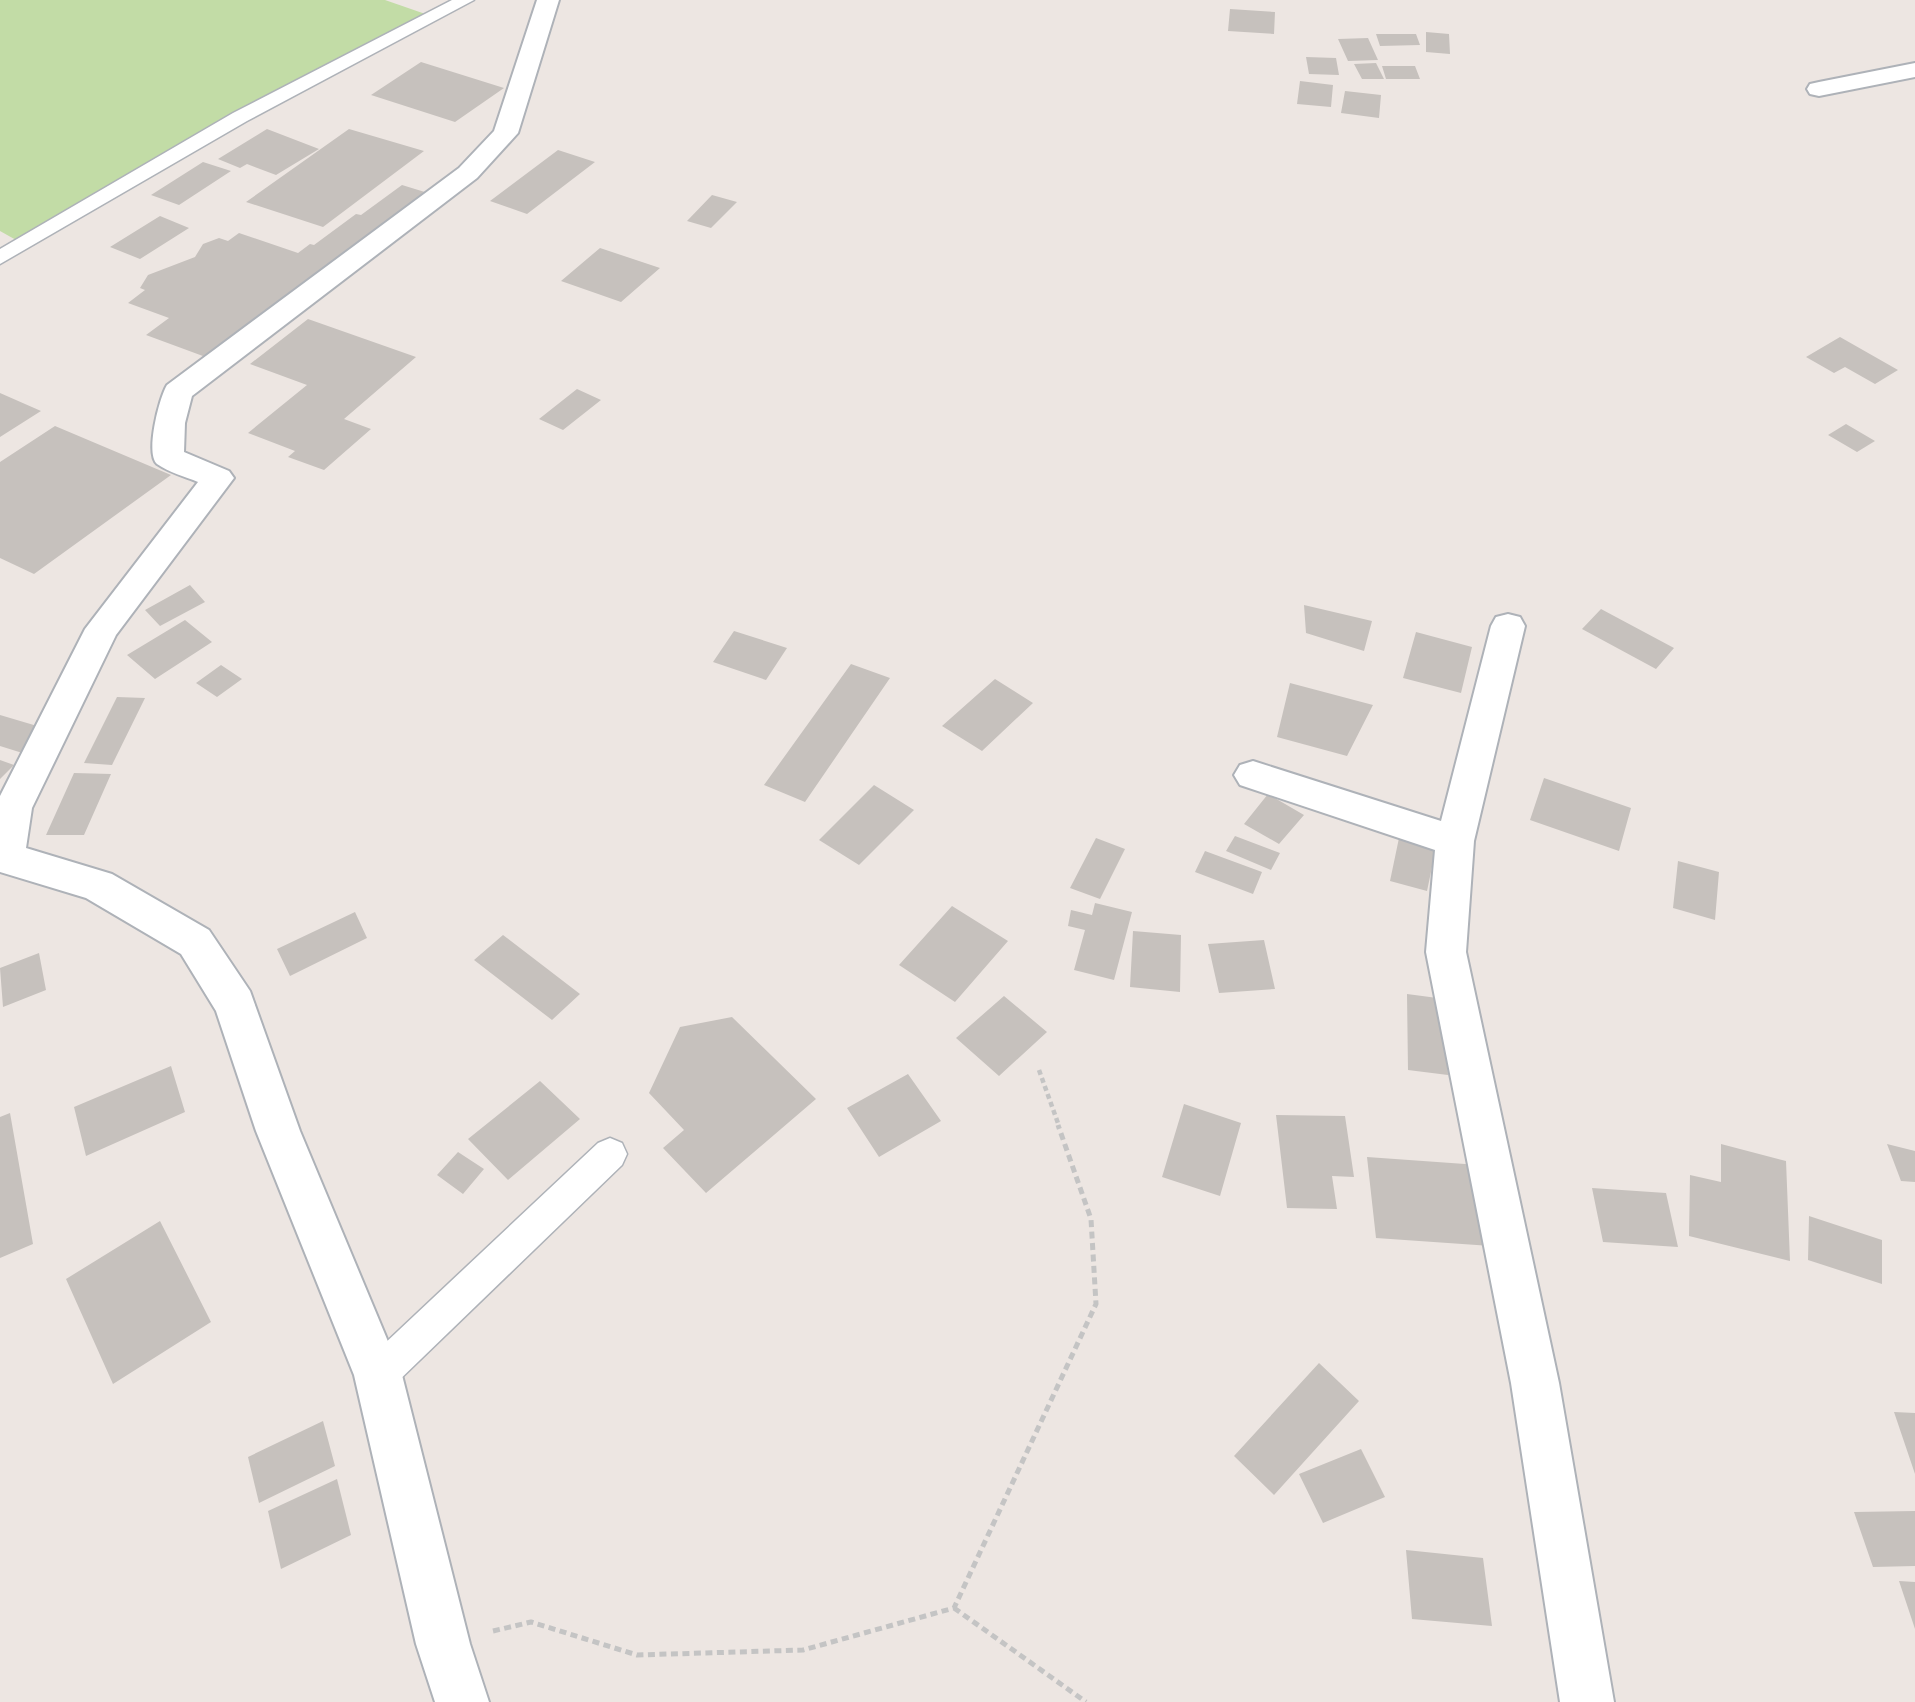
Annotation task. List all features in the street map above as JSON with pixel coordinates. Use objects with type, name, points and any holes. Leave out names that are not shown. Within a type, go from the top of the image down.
[{"type":"street","points":[[462,1702],[443,1644],[378,1375],[278,1131],[234,1004],[195,942],[99,886],[2,857],[13,808],[103,629],[218,478],[168,457],[170,423],[178,391],[468,173],[506,133],[548,0]]},
{"type":"street","points":[[1819,89],[1915,70]]},
{"type":"street","points":[[1508,626],[1455,841],[1446,952],[1535,1383],[1587,1702]]},
{"type":"street","points":[[1254,775],[1455,841]]},
{"type":"lane","points":[[0,258],[240,117],[465,0]]},
{"type":"lane","points":[[378,1375],[610,1154]]},
{"type":"path","points":[[443,1644],[531,1622],[637,1655],[803,1650],[954,1608],[1096,1304],[1091,1219],[1039,1070]]},
{"type":"path","points":[[954,1608],[1086,1702]]},
{"type":"green space","points":[[0,0],[385,0],[434,17],[25,245],[0,231]]},
{"type":"building","points":[[1230,9],[1275,12],[1274,34],[1228,31]]},
{"type":"building","points":[[1426,32],[1449,34],[1450,54],[1426,52]]},
{"type":"building","points":[[1376,34],[1416,34],[1420,45],[1380,46]]},
{"type":"building","points":[[1368,38],[1378,60],[1348,61],[1338,39]]},
{"type":"building","points":[[1306,57],[1336,58],[1339,75],[1309,74]]},
{"type":"building","points":[[421,62],[504,88],[455,122],[371,95]]},
{"type":"building","points":[[1376,63],[1384,79],[1362,79],[1354,64]]},
{"type":"building","points":[[1382,66],[1415,66],[1420,79],[1386,79]]},
{"type":"building","points":[[1300,81],[1333,85],[1331,107],[1297,104]]},
{"type":"building","points":[[1345,91],[1381,95],[1379,118],[1341,113]]},
{"type":"building","points":[[267,129],[319,149],[276,175],[247,164],[240,168],[218,159]]},
{"type":"building","points":[[349,129],[424,151],[323,227],[246,202]]},
{"type":"building","points":[[558,150],[595,162],[527,214],[490,201]]},
{"type":"building","points":[[203,162],[231,171],[179,205],[151,195]]},
{"type":"building","points":[[402,185],[441,197],[211,359],[146,335],[169,318],[128,303],[145,290],[140,288],[148,275],[195,257],[203,244],[219,238],[228,241],[239,233],[298,253],[310,244],[314,245],[356,214],[361,215]]},
{"type":"building","points":[[712,195],[737,202],[711,228],[687,221]]},
{"type":"building","points":[[160,216],[189,228],[140,259],[110,247]]},
{"type":"building","points":[[600,248],[660,268],[621,302],[561,281]]},
{"type":"building","points":[[308,319],[416,357],[344,419],[371,429],[324,470],[288,457],[295,451],[248,433],[307,385],[250,364]]},
{"type":"building","points":[[1840,337],[1898,370],[1875,384],[1845,367],[1834,373],[1806,357]]},
{"type":"building","points":[[577,389],[601,400],[563,430],[539,419]]},
{"type":"building","points":[[0,393],[41,411],[0,437]]},
{"type":"building","points":[[1846,424],[1875,441],[1857,452],[1828,435]]},
{"type":"building","points":[[55,426],[171,475],[34,574],[0,558],[0,462]]},
{"type":"building","points":[[190,585],[205,602],[160,626],[145,610]]},
{"type":"building","points":[[1304,605],[1372,621],[1364,651],[1306,633]]},
{"type":"building","points":[[1601,609],[1674,648],[1656,669],[1582,629]]},
{"type":"building","points":[[185,620],[212,642],[155,679],[127,655]]},
{"type":"building","points":[[734,631],[787,648],[766,680],[713,662]]},
{"type":"building","points":[[1416,632],[1472,647],[1461,693],[1403,678]]},
{"type":"building","points":[[851,664],[890,678],[805,802],[764,785]]},
{"type":"building","points":[[221,665],[242,679],[217,697],[196,683]]},
{"type":"building","points":[[995,679],[1033,703],[982,751],[942,726]]},
{"type":"building","points":[[1290,683],[1373,705],[1347,756],[1277,737]]},
{"type":"building","points":[[117,697],[145,698],[112,765],[84,763]]},
{"type":"building","points":[[0,715],[54,731],[32,756],[0,746]]},
{"type":"building","points":[[0,760],[14,765],[0,779]]},
{"type":"building","points":[[74,773],[111,774],[84,835],[46,835]]},
{"type":"building","points":[[1544,778],[1631,808],[1619,851],[1530,820]]},
{"type":"building","points":[[874,785],[914,810],[859,865],[819,840]]},
{"type":"building","points":[[1268,794],[1304,815],[1279,844],[1244,824]]},
{"type":"building","points":[[1235,836],[1280,853],[1271,870],[1226,851]]},
{"type":"building","points":[[1096,838],[1125,849],[1100,899],[1070,888]]},
{"type":"building","points":[[1399,838],[1436,848],[1427,891],[1390,881]]},
{"type":"building","points":[[1205,851],[1262,872],[1253,894],[1195,872]]},
{"type":"building","points":[[1678,861],[1719,872],[1715,920],[1673,908]]},
{"type":"building","points":[[1095,903],[1132,912],[1114,980],[1074,970],[1085,930],[1068,926],[1071,910],[1092,915]]},
{"type":"building","points":[[952,906],[1008,941],[955,1002],[899,965]]},
{"type":"building","points":[[355,912],[367,938],[290,976],[277,949]]},
{"type":"building","points":[[1133,931],[1181,935],[1180,992],[1130,987]]},
{"type":"building","points":[[503,935],[580,994],[552,1020],[474,960]]},
{"type":"building","points":[[1264,940],[1275,989],[1219,993],[1208,944]]},
{"type":"building","points":[[39,953],[46,990],[3,1007],[0,968]]},
{"type":"building","points":[[1407,994],[1445,999],[1448,1075],[1408,1070]]},
{"type":"building","points":[[1004,996],[1047,1032],[999,1076],[956,1038]]},
{"type":"building","points":[[732,1017],[816,1099],[706,1193],[663,1148],[684,1130],[649,1093],[680,1027]]},
{"type":"building","points":[[171,1066],[185,1112],[86,1156],[74,1107]]},
{"type":"building","points":[[908,1074],[941,1121],[879,1157],[847,1108]]},
{"type":"building","points":[[540,1081],[580,1119],[508,1180],[468,1139]]},
{"type":"building","points":[[1184,1104],[1241,1123],[1220,1196],[1162,1177]]},
{"type":"building","points":[[10,1113],[33,1244],[0,1258],[0,1117]]},
{"type":"building","points":[[1276,1115],[1345,1116],[1354,1177],[1332,1176],[1337,1209],[1287,1208]]},
{"type":"building","points":[[1721,1144],[1786,1161],[1790,1261],[1689,1236],[1690,1175],[1721,1182]]},
{"type":"building","points":[[1887,1144],[1915,1151],[1915,1182],[1901,1181]]},
{"type":"building","points":[[458,1152],[484,1169],[463,1194],[437,1175]]},
{"type":"building","points":[[1367,1157],[1479,1165],[1491,1246],[1376,1238]]},
{"type":"building","points":[[1592,1188],[1666,1193],[1678,1247],[1603,1242]]},
{"type":"building","points":[[1809,1216],[1882,1240],[1882,1284],[1808,1260]]},
{"type":"building","points":[[160,1221],[211,1322],[113,1384],[66,1279]]},
{"type":"building","points":[[1319,1363],[1359,1401],[1274,1495],[1234,1456]]},
{"type":"building","points":[[1894,1412],[1915,1413],[1915,1474]]},
{"type":"building","points":[[323,1421],[335,1466],[259,1503],[248,1457]]},
{"type":"building","points":[[1361,1449],[1385,1497],[1323,1523],[1299,1474]]},
{"type":"building","points":[[337,1479],[351,1535],[281,1569],[268,1511]]},
{"type":"building","points":[[1915,1511],[1915,1566],[1873,1567],[1854,1512]]},
{"type":"building","points":[[1406,1550],[1483,1558],[1492,1626],[1412,1619]]},
{"type":"building","points":[[1899,1581],[1915,1582],[1915,1629]]}]
